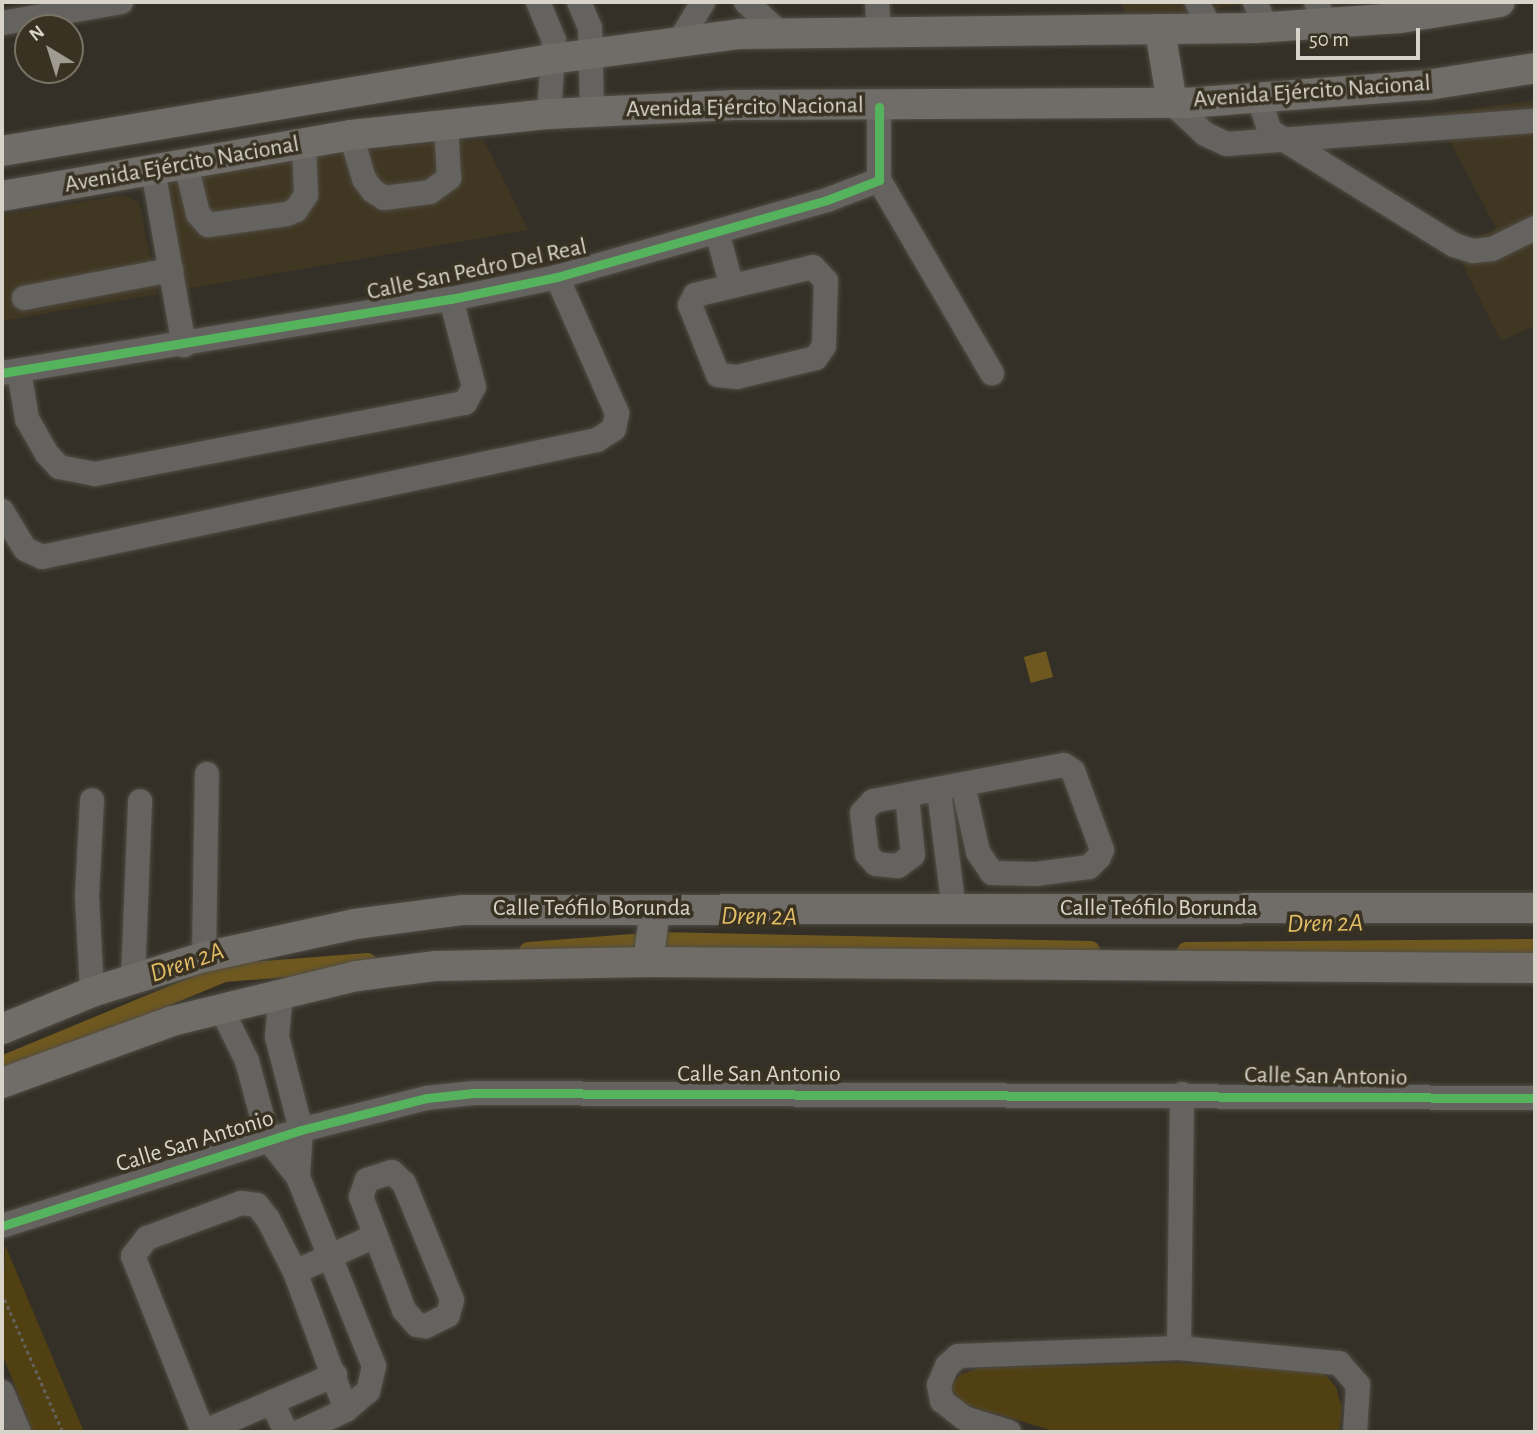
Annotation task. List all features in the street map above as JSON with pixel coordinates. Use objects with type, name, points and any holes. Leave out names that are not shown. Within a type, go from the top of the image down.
[{"type":"main road","name":"Avenida Ejército Nacional","points":[[2,152],[552,59],[779,32],[878,16],[1160,30],[1203,15],[1321,13],[1500,2]]},
{"type":"main road","points":[[1160,30],[1172,103]]},
{"type":"main road","name":"Avenida Ejército Nacional","points":[[2,196],[351,135],[549,114],[592,111],[1172,103],[1427,85],[1535,68]]},
{"type":"main road","name":"Calle Teófilo Borunda","points":[[2,1029],[92,992],[204,957],[295,935],[429,913],[654,916],[954,909],[1535,908]]},
{"type":"main road","points":[[649,957],[654,916]]},
{"type":"main road","points":[[2,1083],[116,1039],[221,1007],[357,976],[436,966],[649,957],[1535,968]]},
{"type":"street","points":[[2,23],[117,2]]},
{"type":"street","points":[[538,2],[554,40],[549,114]]},
{"type":"street","points":[[579,2],[590,28],[592,111]]},
{"type":"street","points":[[679,42],[703,2]]},
{"type":"street","points":[[746,2],[779,32]]},
{"type":"street","points":[[1259,98],[1266,127],[1280,139],[1454,245],[1473,251],[1492,249],[1535,228]]},
{"type":"street","points":[[1172,103],[1205,134],[1226,144],[1535,121]]},
{"type":"street","points":[[879,107],[879,180],[992,373]]},
{"type":"street","points":[[351,135],[364,179],[373,191],[384,198],[430,192],[449,178],[446,123]]},
{"type":"street","points":[[186,164],[198,214],[208,225],[287,214],[296,211],[306,195],[304,143]]},
{"type":"street","points":[[153,170],[184,345]]},
{"type":"street","name":"Calle San Pedro Del Real","points":[[451,299],[474,387],[465,403],[95,474],[59,467],[47,454],[27,419],[10,372],[451,299],[557,277],[827,200],[879,180]]},
{"type":"street","points":[[718,232],[731,284]]},
{"type":"street","points":[[805,268],[818,270],[826,281],[824,346],[816,358],[737,377],[718,375],[690,306],[699,292],[731,284],[805,268]]},
{"type":"street","points":[[24,298],[171,270]]},
{"type":"street","points":[[2,511],[25,549],[41,557],[597,440],[614,429],[617,413],[557,277]]},
{"type":"street","points":[[907,796],[1040,767],[1069,768],[1101,850],[1099,857],[1089,867],[1037,874],[992,873],[978,852],[963,785]]},
{"type":"street","points":[[204,957],[207,774]]},
{"type":"street","points":[[939,791],[954,909]]},
{"type":"street","points":[[92,800],[87,895],[92,992]]},
{"type":"street","points":[[133,978],[140,801]]},
{"type":"street","points":[[282,993],[279,1059],[301,1130],[298,1177]]},
{"type":"street","points":[[221,1007],[247,1061],[268,1139],[298,1177],[332,1255],[374,1366],[368,1391],[346,1410],[299,1432]]},
{"type":"street","name":"Calle San Antonio","points":[[2,1226],[268,1139],[427,1098],[474,1093],[1181,1094],[1535,1098]]},
{"type":"street","points":[[1179,1348],[1181,1094]]},
{"type":"street","points":[[392,1172],[404,1183],[450,1291],[452,1308],[442,1320],[426,1326],[409,1318],[375,1236],[362,1189],[375,1175],[392,1172]]},
{"type":"street","points":[[335,1375],[203,1432],[134,1262],[135,1249],[147,1238],[251,1203],[268,1219],[295,1272],[335,1375],[346,1410]]},
{"type":"street","points":[[295,1272],[375,1236]]},
{"type":"street","points":[[1009,1432],[964,1418],[942,1401],[939,1385],[947,1366],[958,1356],[1179,1348],[1339,1363],[1358,1385],[1355,1432]]},
{"type":"street","points":[[2,1392],[19,1432]]},
{"type":"street","points":[[272,1402],[285,1432]]},
{"type":"path","points":[[2,1293],[64,1432]]},
{"type":"shaded area","points":[[1120,2],[1264,2],[1129,20]]},
{"type":"shaded area","points":[[1535,100],[1535,326],[1501,341],[1455,249],[1496,228],[1435,114]]},
{"type":"shaded area","points":[[484,140],[528,230],[186,289],[166,192],[171,182],[370,147]]},
{"type":"shaded area","points":[[124,195],[139,202],[158,294],[2,321],[2,215]]},
{"type":"shaded area","points":[[1046,651],[1053,677],[1031,683],[1024,657]]},
{"type":"shaded area","points":[[5,1245],[84,1432],[33,1432],[2,1353]]},
{"type":"shaded area","points":[[1180,1363],[1323,1372],[1336,1387],[1342,1408],[1339,1432],[1057,1432],[961,1403],[951,1386],[961,1374],[980,1368]]},
{"type":"waterway","name":"Dren 2A","points":[[528,951],[659,941],[1091,950]]},
{"type":"waterway","name":"Dren 2A","points":[[1186,951],[1535,948]]},
{"type":"waterway","name":"Dren 2A","points":[[2,1065],[224,973],[368,962]]},
{"type":"cycle path","points":[[2,373],[451,299],[557,277],[827,200],[879,180],[879,107]]},
{"type":"cycle path","points":[[2,1226],[301,1130],[427,1098],[474,1093],[1535,1098]]}]
